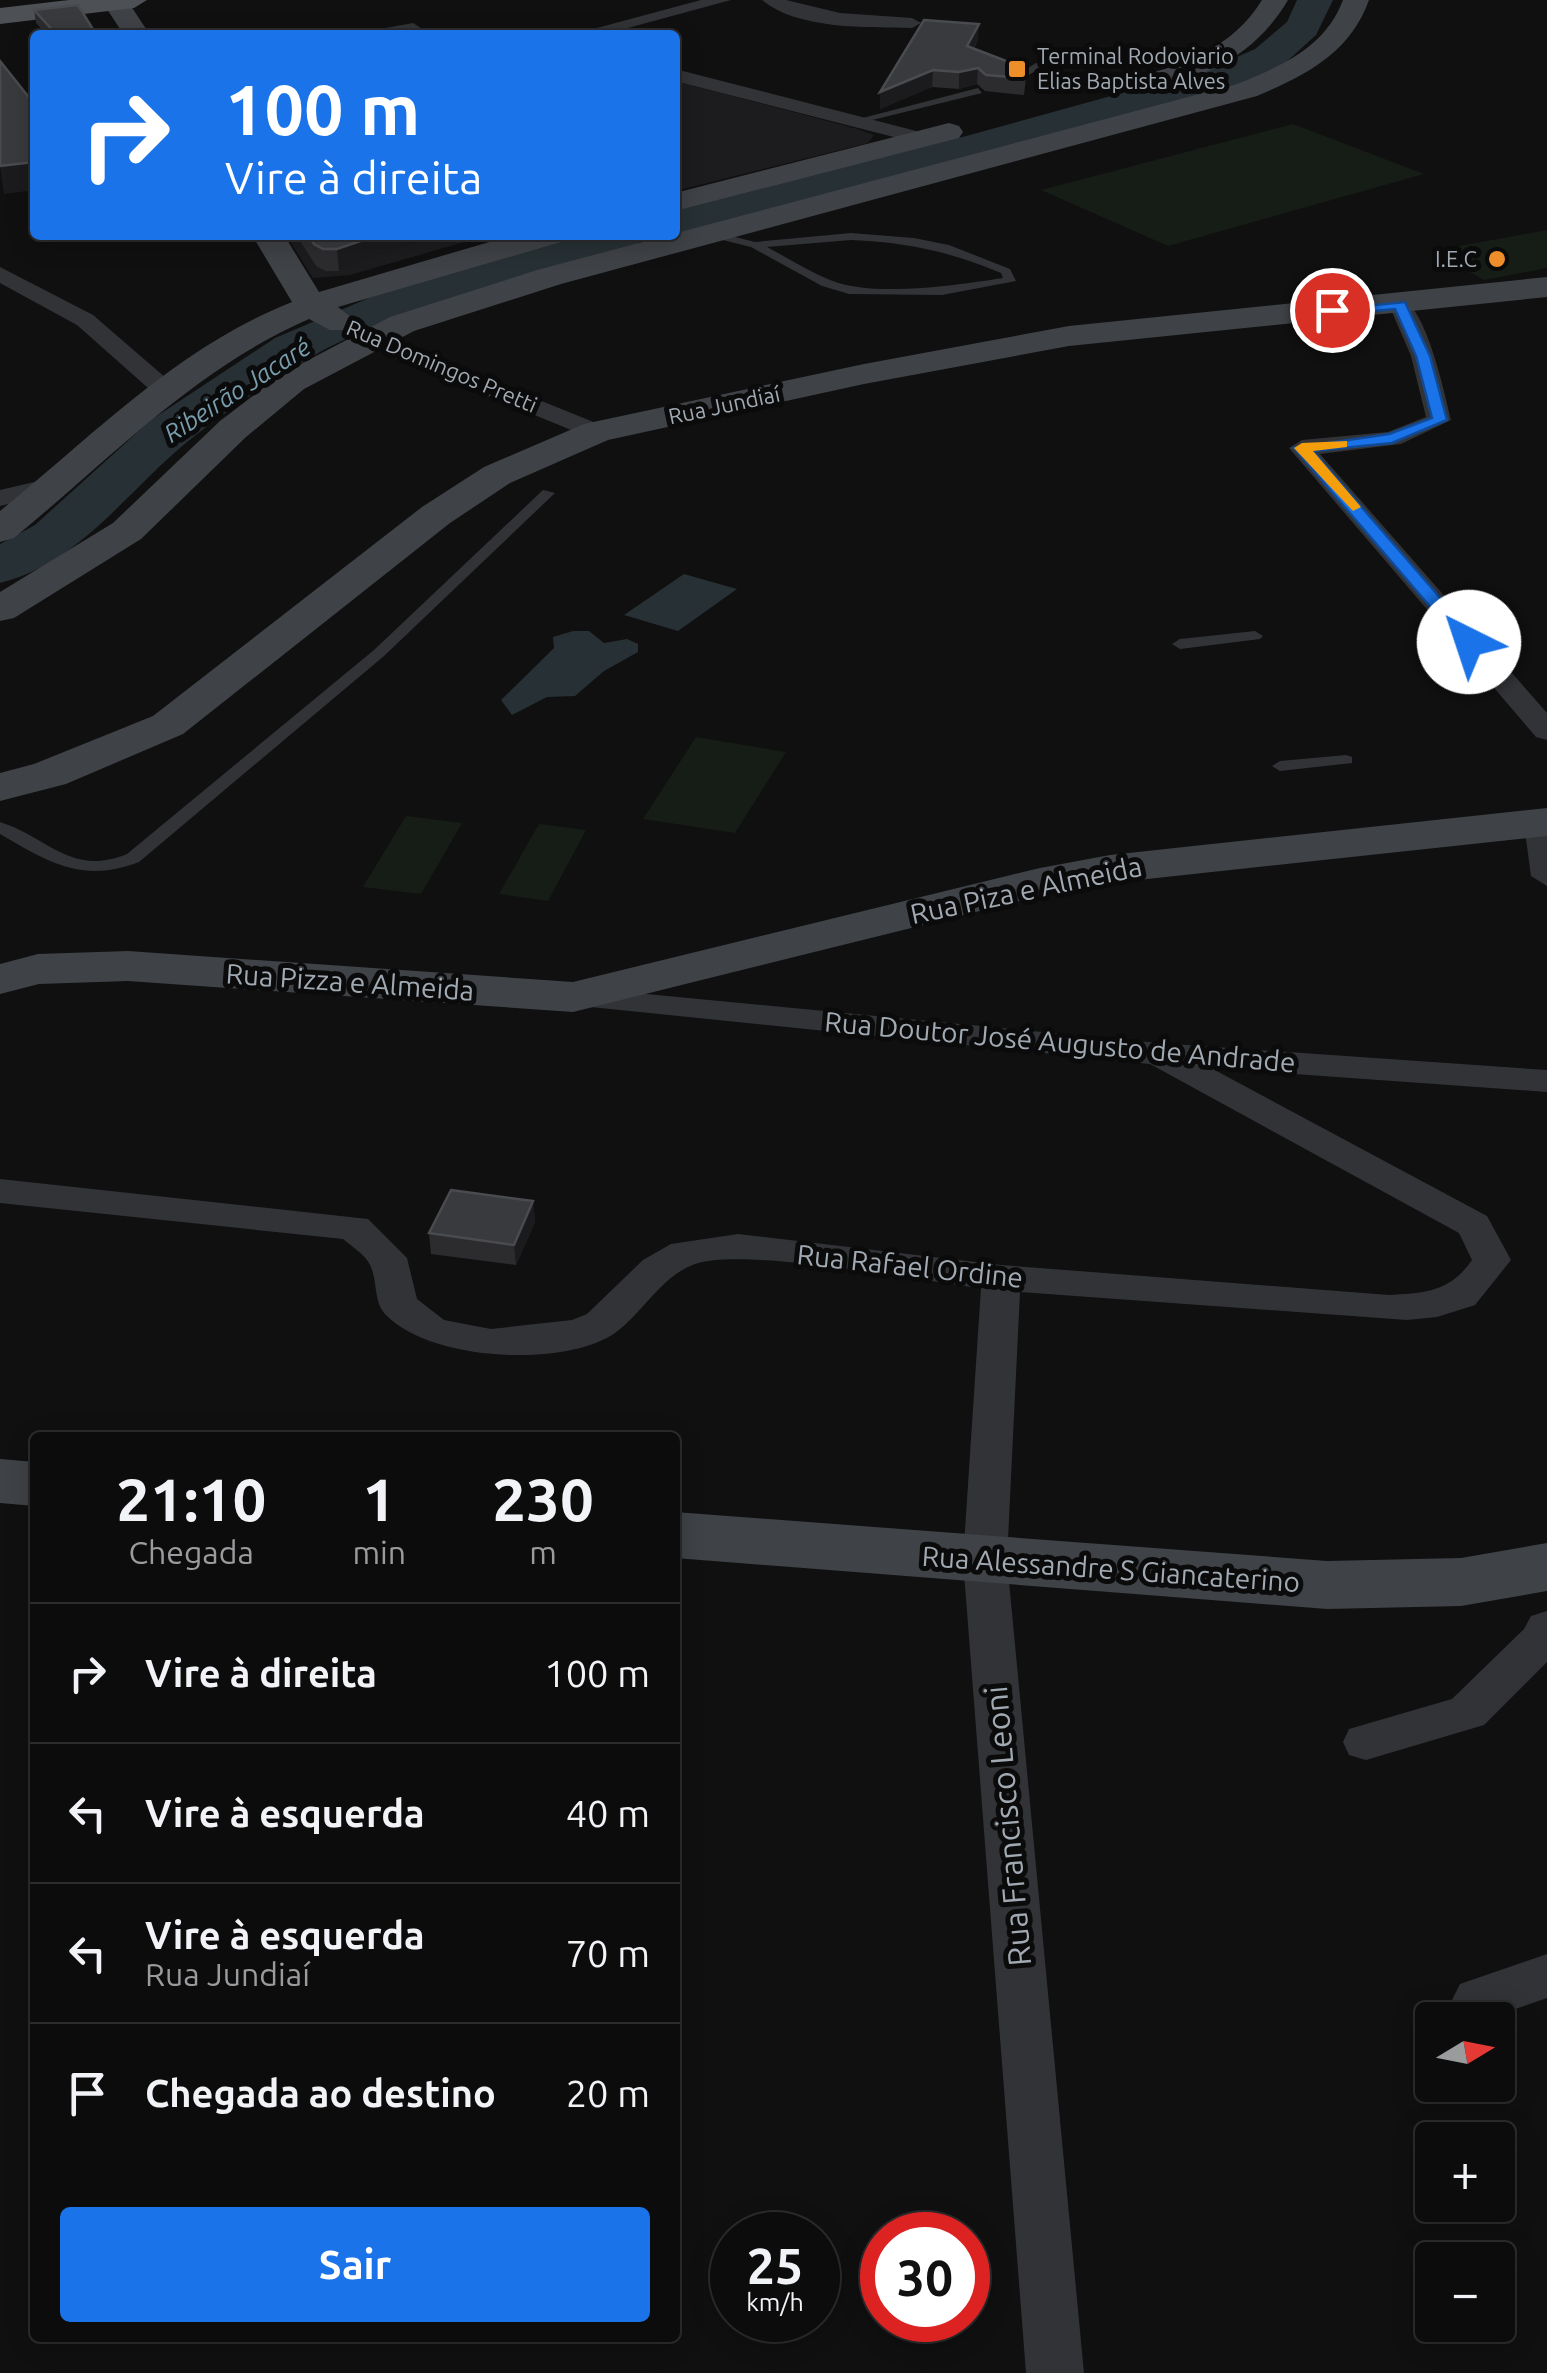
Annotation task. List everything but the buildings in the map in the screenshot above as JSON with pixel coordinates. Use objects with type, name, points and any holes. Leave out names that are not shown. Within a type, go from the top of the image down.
[{"type":"main road","points":[[1109,92],[1165,78],[1230,51],[1260,28],[1274,0]]},
{"type":"main road","points":[[0,609],[127,531],[233,429],[292,382],[366,337],[549,277],[1247,90],[1324,50],[1351,22],[1356,0]]},
{"type":"main road","points":[[0,16],[121,1],[135,30]]},
{"type":"main road","points":[[680,201],[976,125]]},
{"type":"main road","name":"Rua Domingos Pretti","points":[[271,240],[316,309],[366,337]]},
{"type":"main road","points":[[0,530],[60,484],[166,390],[257,330],[433,266],[531,240]]},
{"type":"main road","name":"Rua Jundiaí","points":[[0,787],[50,774],[168,725],[436,515],[497,475],[597,432],[864,374],[1069,336],[1547,287]]},
{"type":"main road","points":[[0,776],[50,774]]},
{"type":"main road","points":[[0,806],[50,774]]},
{"type":"main road","name":"Rua Piza e Almeida","points":[[573,997],[1040,882],[1110,869],[1544,823]]},
{"type":"main road","name":"Rua Pizza e Almeida","points":[[0,944],[128,966],[573,997]]},
{"type":"main road","name":"Rua Pizza e Almeida","points":[[0,979],[38,969],[128,966]]},
{"type":"main road","points":[[0,1481],[30,1484]]},
{"type":"main road","name":"Rua Alessandre S Giancaterino","points":[[680,1536],[1326,1585],[1461,1582],[1547,1568]]},
{"type":"street","points":[[600,30],[722,0]]},
{"type":"street","points":[[771,0],[800,13],[832,20],[912,23]]},
{"type":"street","points":[[680,76],[921,138]]},
{"type":"street","points":[[0,274],[85,320],[166,390]]},
{"type":"street","points":[[1400,305],[1423,356],[1440,420],[1392,439],[1302,448],[1547,731]]},
{"type":"street","name":"Rua Domingos Pretti","points":[[366,337],[597,432]]},
{"type":"street","points":[[0,498],[60,484]]},
{"type":"street","points":[[1544,823],[1547,876]]},
{"type":"street","name":"Rua Doutor José Augusto de Andrade","points":[[573,997],[1158,1054],[1547,1081]]},
{"type":"street","name":"Rua Rafael Ordine","points":[[0,1191],[354,1228],[388,1258],[400,1306],[432,1332],[491,1343],[580,1333],[602,1323],[657,1269],[685,1253],[738,1246],[1001,1278],[1389,1308],[1440,1305],[1475,1288],[1492,1260],[1474,1226],[1158,1054]]},
{"type":"street","name":"Rua Francisco Leoni","points":[[1001,1278],[985,1560],[1055,2373]]},
{"type":"street","points":[[1366,1742],[1468,1712],[1544,1637],[1547,1628]]},
{"type":"street","points":[[1478,2000],[1547,1976]]},
{"type":"lane","points":[[386,30],[413,26],[419,30]]},
{"type":"lane","points":[[1012,81],[1040,65]]},
{"type":"lane","points":[[856,122],[978,91]]},
{"type":"lane","points":[[711,234],[755,245],[826,283],[850,290],[942,291],[1010,280],[1006,271],[960,250],[892,237],[827,234],[755,245]]},
{"type":"lane","points":[[0,827],[94,871],[114,868],[133,858],[379,653],[548,494]]},
{"type":"lane","points":[[1180,644],[1254,636]]},
{"type":"lane","points":[[1280,766],[1346,760]]},
{"type":"shaded area","points":[[680,82],[874,135],[868,143],[680,190]]},
{"type":"shaded area","points":[[1293,124],[1424,174],[1168,246],[1041,190]]},
{"type":"shaded area","name":"I.E.C","points":[[1547,230],[1547,268],[1484,280],[1432,251]]},
{"type":"shaded area","points":[[289,240],[472,240],[350,275],[313,278]]},
{"type":"shaded area","points":[[684,574],[737,589],[678,631],[624,615]]},
{"type":"shaded area","points":[[589,631],[604,643],[627,639],[638,644],[638,652],[604,671],[575,696],[547,697],[512,715],[501,700],[554,648],[553,637]]},
{"type":"shaded area","points":[[696,737],[786,752],[735,833],[643,819]]},
{"type":"shaded area","points":[[406,816],[462,823],[421,894],[363,887]]},
{"type":"shaded area","points":[[539,824],[586,830],[548,901],[499,894]]},
{"type":"waterway","name":"Ribeirão Jacaré","points":[[680,220],[984,144],[1226,76],[1269,57],[1303,27],[1315,0]]},
{"type":"waterway","name":"Ribeirão Jacaré","points":[[0,566],[54,537],[169,431],[292,348],[393,305],[606,240]]},
{"type":"slow traffic","points":[[1341,444],[1302,448],[1353,507]]},
{"type":"place","name":"Terminal Rodoviario Elias Baptista Alves","points":[[1017,69]]},
{"type":"place","name":"I.E.C","points":[[1497,259]]},
{"type":"route","points":[[1332,310],[1400,305],[1423,356],[1440,420],[1392,439],[1302,448],[1469,642]]}]
